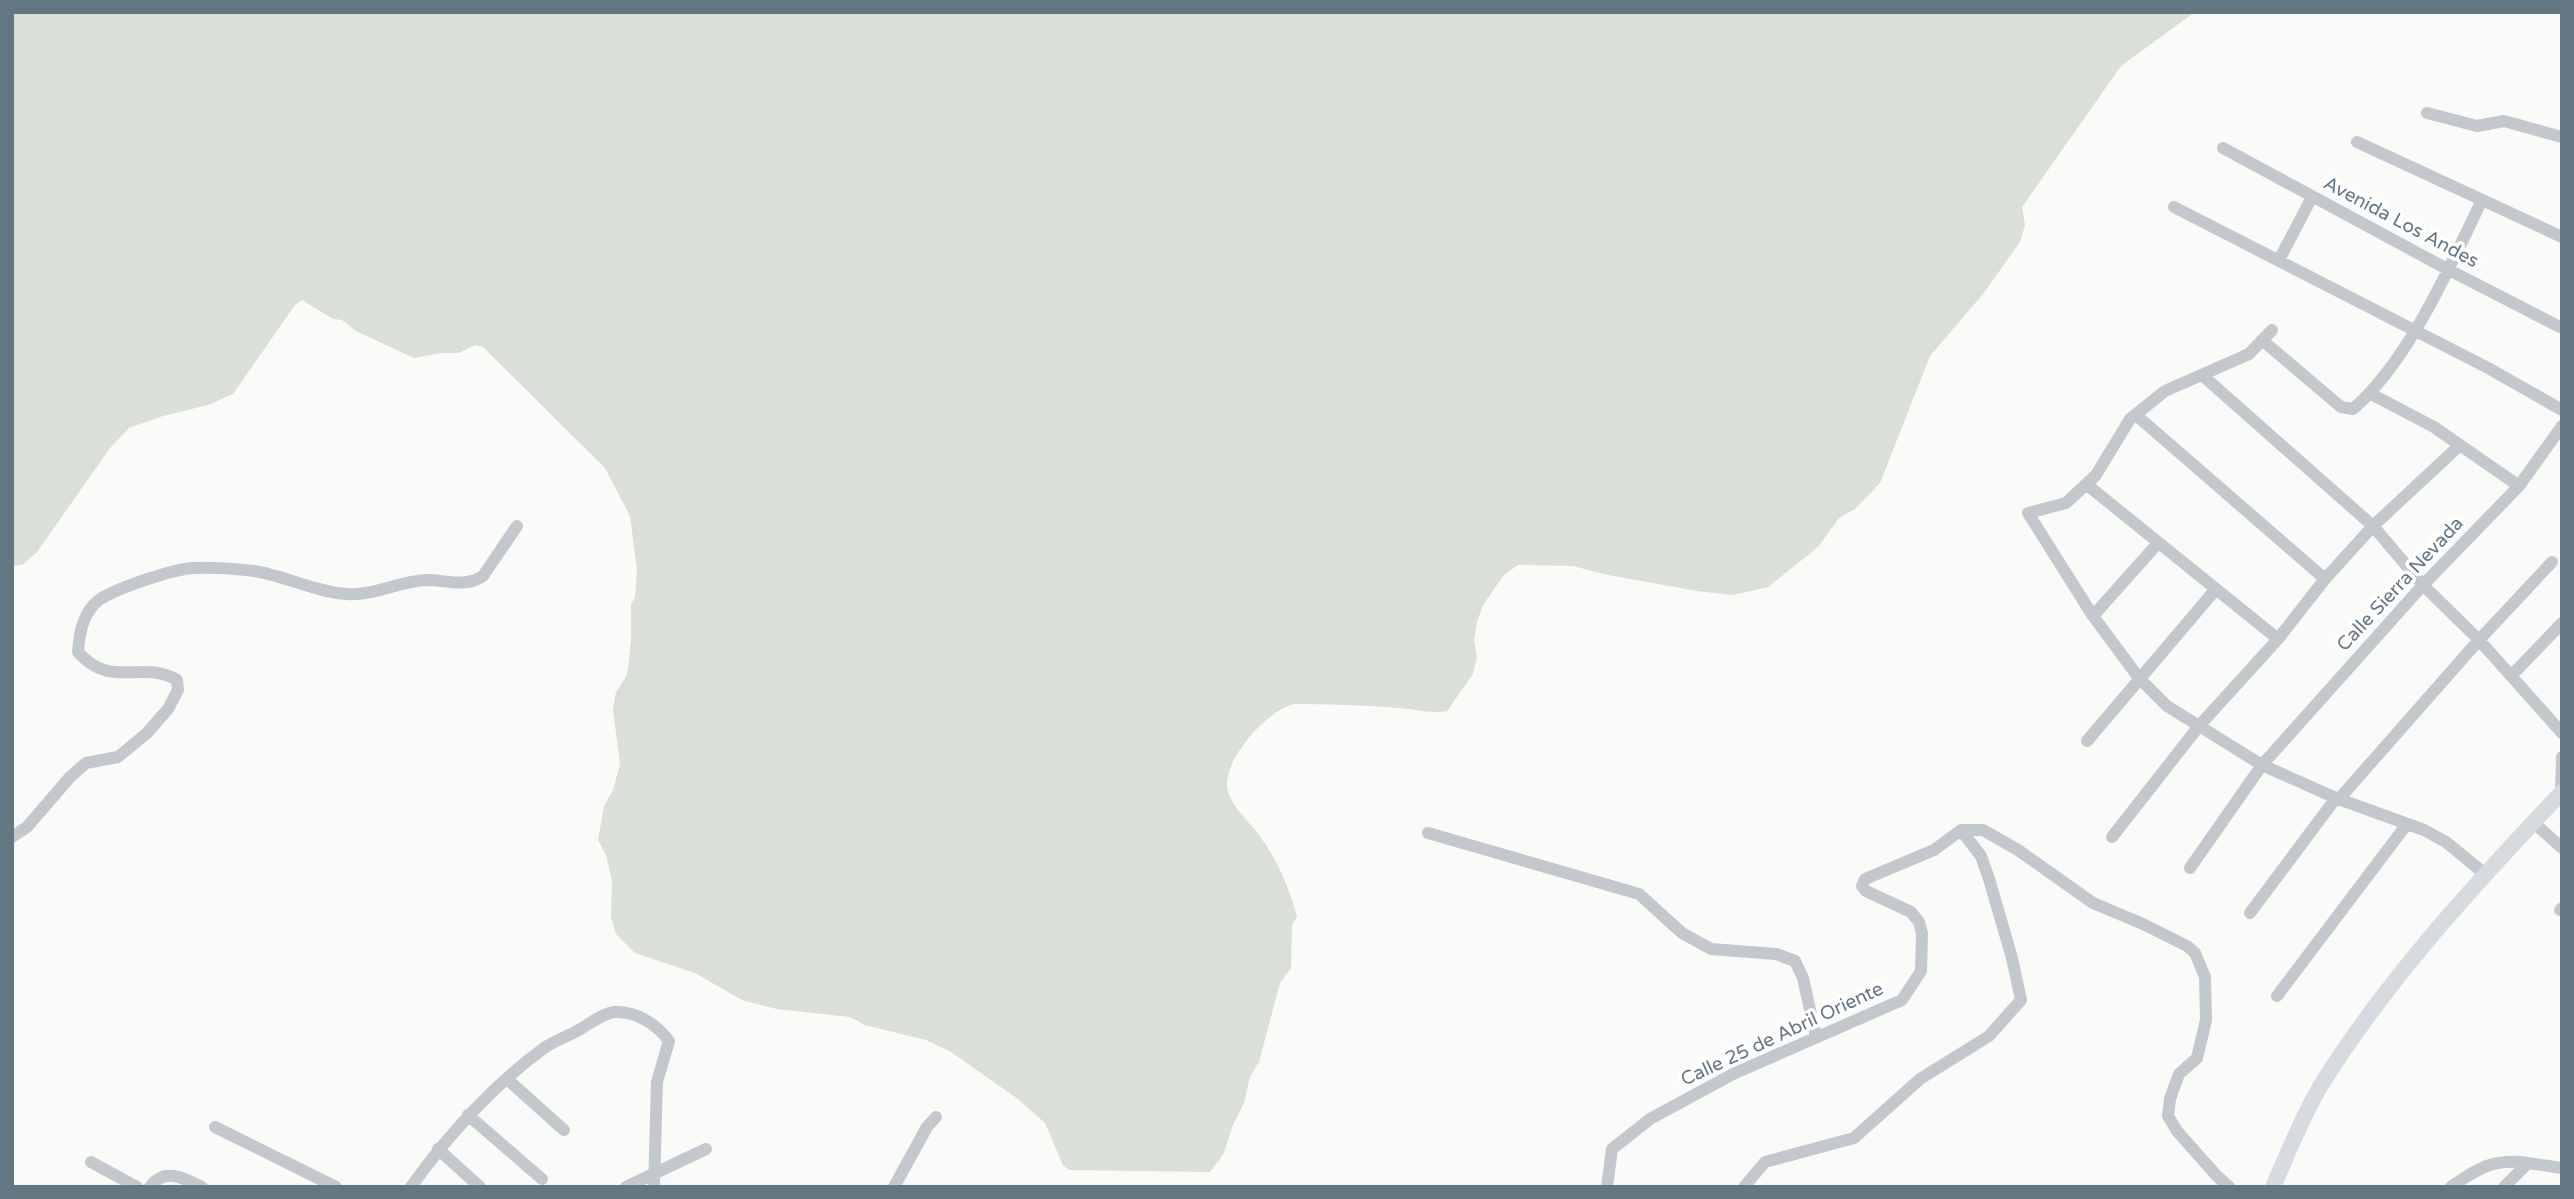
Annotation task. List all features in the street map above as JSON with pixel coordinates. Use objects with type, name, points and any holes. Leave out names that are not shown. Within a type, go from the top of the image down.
[{"type":"main road","points":[[2273,1187],[2315,1096],[2370,1012],[2485,874],[2561,793]]},
{"type":"street","points":[[2427,113],[2477,126],[2504,121],[2562,137]]},
{"type":"street","points":[[2357,142],[2562,237]]},
{"type":"street","name":"Avenida Los Andes","points":[[2223,148],[2562,328]]},
{"type":"street","points":[[2278,260],[2312,197]]},
{"type":"street","points":[[2262,340],[2341,407],[2353,409],[2371,394],[2415,331],[2449,270],[2482,200]]},
{"type":"street","points":[[2174,207],[2490,369],[2562,410]]},
{"type":"street","points":[[2272,330],[2249,354],[2165,391],[2130,419],[2096,475],[2066,503],[2028,513],[2093,616],[2139,678],[2167,706],[2262,765],[2446,842],[2485,874]]},
{"type":"street","points":[[2202,375],[2373,526],[2423,585],[2512,675],[2562,733]]},
{"type":"street","points":[[2371,394],[2434,427],[2519,486]]},
{"type":"street","points":[[2136,415],[2325,579]]},
{"type":"street","name":"Calle Sierra Nevada","points":[[2190,868],[2262,765],[2423,585],[2519,486],[2562,426]]},
{"type":"street","points":[[2112,837],[2199,726],[2278,639],[2325,579],[2373,526],[2460,445]]},
{"type":"street","points":[[2086,484],[2278,639]]},
{"type":"street","points":[[12,837],[27,827],[70,776],[86,763],[118,757],[147,733],[168,709],[178,690],[177,680],[164,672],[127,673],[99,670],[78,652],[83,620],[99,600],[117,591],[186,568],[254,571],[348,594],[376,592],[424,580],[463,584],[483,576],[517,526]]},
{"type":"street","points":[[2093,616],[2158,542]]},
{"type":"street","points":[[2250,913],[2337,798],[2552,562]]},
{"type":"street","points":[[2087,741],[2217,589]]},
{"type":"street","points":[[2512,675],[2562,623]]},
{"type":"street","points":[[2561,793],[2562,757]]},
{"type":"street","points":[[2533,822],[2562,848]]},
{"type":"street","points":[[2277,996],[2407,824]]},
{"type":"street","points":[[1744,1187],[1765,1162],[1854,1138],[1920,1079],[1989,1036],[2021,1000],[1989,878],[1981,856],[1961,830]]},
{"type":"street","points":[[1961,830],[1983,830],[2029,858],[2093,903],[2158,931],[2188,946],[2195,953],[2205,977],[2206,1020],[2197,1058],[2179,1074],[2170,1099],[2168,1116],[2176,1131],[2229,1187]]},
{"type":"street","name":"Calle 25 de Abril Oriente","points":[[1606,1187],[1612,1149],[1650,1119],[1733,1074],[1902,1000],[1921,971],[1922,933],[1919,922],[1911,912],[1866,891],[1862,886],[1866,879],[1934,850],[1961,830]]},
{"type":"street","points":[[1428,833],[1639,894],[1682,933],[1711,949],[1776,954],[1794,961],[1803,978],[1816,1037]]},
{"type":"street","points":[[411,1187],[438,1149],[468,1115],[507,1079],[546,1046],[612,1012],[631,1013],[659,1028],[669,1041],[657,1082],[654,1180]]},
{"type":"street","points":[[507,1079],[564,1130]]},
{"type":"street","points":[[468,1115],[542,1179]]},
{"type":"street","points":[[894,1187],[927,1127],[936,1117]]},
{"type":"street","points":[[215,1128],[312,1181],[336,1187]]},
{"type":"street","points":[[438,1149],[480,1187]]},
{"type":"street","points":[[626,1187],[654,1180],[706,1149]]},
{"type":"street","points":[[2451,1187],[2472,1172],[2496,1161],[2562,1168]]},
{"type":"street","points":[[91,1163],[137,1187]]},
{"type":"street","points":[[2504,1187],[2528,1163]]},
{"type":"street","points":[[150,1187],[156,1178],[166,1175],[177,1176],[202,1187]]},
{"type":"shaded area","points":[[12,12],[2195,12],[2121,66],[2022,207],[2025,225],[2020,242],[1983,294],[1930,356],[1880,483],[1855,509],[1839,518],[1818,547],[1768,587],[1733,595],[1608,575],[1573,566],[1518,565],[1504,575],[1483,605],[1474,640],[1477,658],[1473,674],[1447,711],[1294,704],[1271,716],[1247,739],[1231,767],[1227,780],[1228,792],[1277,864],[1297,917],[1292,925],[1291,968],[1280,983],[1259,1062],[1250,1077],[1244,1103],[1232,1127],[1224,1153],[1210,1172],[1069,1170],[1063,1165],[1045,1123],[1018,1099],[951,1052],[926,1040],[865,1025],[850,1017],[777,1009],[742,1000],[695,973],[635,953],[616,934],[611,917],[612,881],[606,855],[598,840],[604,806],[613,790],[620,764],[613,710],[616,692],[626,677],[628,668],[631,605],[635,597],[637,570],[630,516],[605,468],[483,347],[475,345],[459,353],[414,358],[356,331],[342,320],[333,319],[302,300],[295,305],[233,394],[208,405],[129,428],[110,448],[37,552],[23,564],[12,567]]}]
